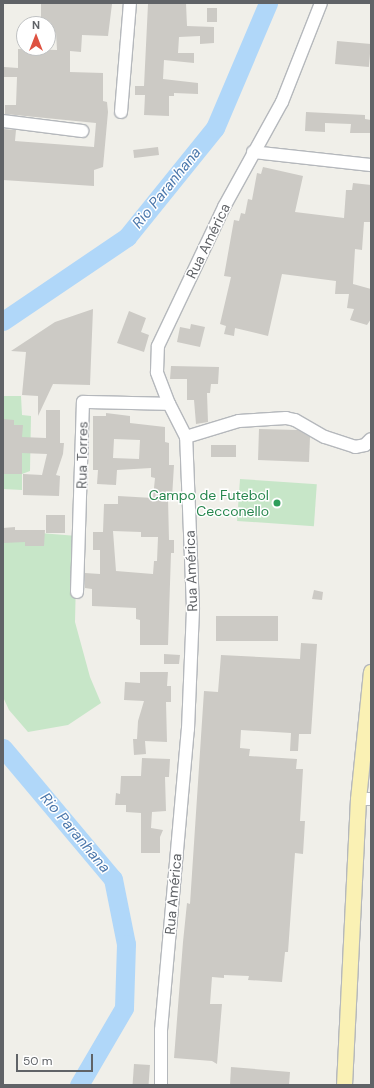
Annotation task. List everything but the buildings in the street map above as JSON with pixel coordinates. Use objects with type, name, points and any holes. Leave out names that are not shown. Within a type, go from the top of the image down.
[{"type":"main road","points":[[344,1085],[365,799],[371,672]]},
{"type":"street","points":[[121,112],[130,3]]},
{"type":"street","name":"Rua América","points":[[161,1085],[161,1030],[192,657],[193,608],[186,437],[169,404],[157,372],[158,346],[253,152],[282,102],[321,3]]},
{"type":"street","points":[[3,121],[82,130]]},
{"type":"street","points":[[253,152],[371,165]]},
{"type":"street","name":"Rua Torres","points":[[77,592],[83,402],[169,404]]},
{"type":"street","points":[[186,437],[239,421],[286,418],[295,420],[326,437],[355,447],[365,446],[371,440]]},
{"type":"green space","points":[[3,396],[21,396],[22,415],[31,416],[30,471],[22,474],[22,490],[3,489]]},
{"type":"green space","name":"Campo de Futebol Cecconello","points":[[240,479],[317,484],[314,526],[237,521]]},
{"type":"green space","points":[[3,530],[77,536],[75,622],[90,677],[101,703],[68,725],[28,732],[9,710],[3,697]]},
{"type":"waterway","name":"Rio Paranhana","points":[[3,321],[127,237],[215,128],[268,3]]},
{"type":"waterway","name":"Rio Paranhana","points":[[3,748],[113,879],[126,944],[124,1008],[79,1085]]},
{"type":"place","name":"Campo de Futebol Cecconello","points":[[277,503]]}]
